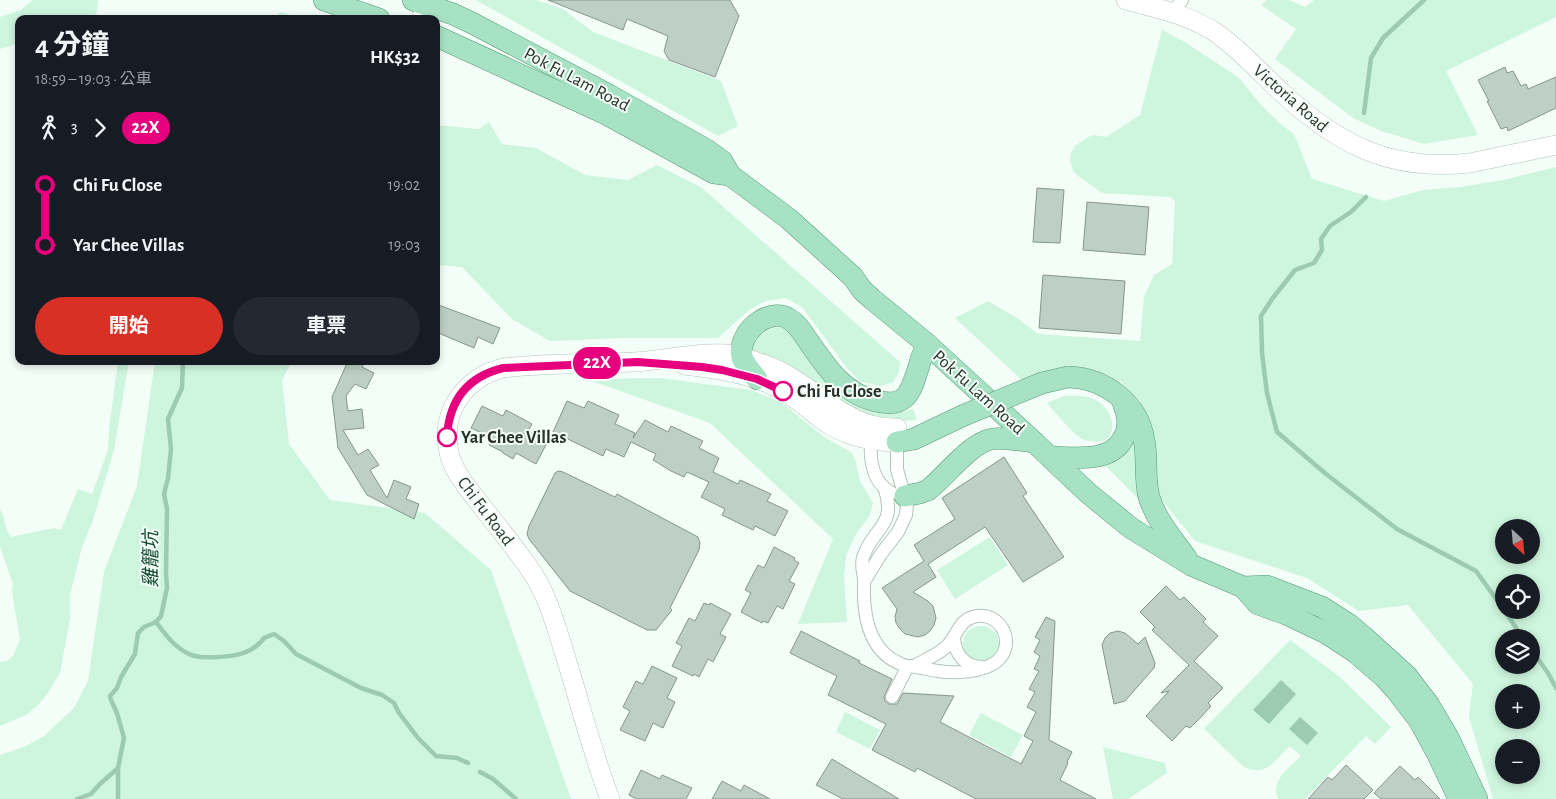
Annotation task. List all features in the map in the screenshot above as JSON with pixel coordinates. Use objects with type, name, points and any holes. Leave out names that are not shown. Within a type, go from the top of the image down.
[{"type":"main road","points":[[324,0],[367,15]]},
{"type":"main road","name":"Pok Fu Lam Road","points":[[422,6],[453,14],[472,23],[609,95],[707,150],[722,161],[730,174],[789,219],[853,277],[872,300],[926,344],[1088,493],[1131,528],[1191,564],[1243,587],[1258,604],[1326,633],[1355,652],[1384,677],[1419,720],[1459,799]]},
{"type":"main road","name":"Pok Fu Lam Road","points":[[440,38],[606,114],[714,173],[730,174]]},
{"type":"main road","points":[[757,379],[742,357],[744,342],[752,327],[774,316],[786,317],[796,325],[825,366],[844,386],[852,392],[879,402],[900,401],[910,392],[917,376],[926,344]]},
{"type":"main road","points":[[897,435],[914,439],[962,416],[1042,383],[1068,377],[1096,382],[1117,395],[1134,411],[1142,430],[1145,448],[1146,481],[1151,502],[1160,520],[1191,564]]},
{"type":"main road","points":[[1050,457],[1095,457],[1109,453],[1118,446],[1124,437],[1128,424],[1126,410],[1117,395]]},
{"type":"main road","points":[[895,493],[920,493],[928,490],[970,451],[983,442],[997,439],[1034,442]]},
{"type":"main road","name":"Pok Fu Lam Road","points":[[1243,587],[1267,586],[1322,607],[1350,625],[1380,650],[1407,676],[1429,705],[1448,737],[1477,799]]},
{"type":"street","name":"Victoria Road","points":[[1126,0],[1177,6],[1194,21],[1222,38],[1292,103],[1321,126],[1351,144],[1386,157],[1404,162],[1428,165],[1457,164],[1556,145]]},
{"type":"street","name":"Chi Fu Road","points":[[610,799],[547,597],[528,565],[459,476],[450,458],[448,426],[454,406],[464,390],[478,378],[493,371],[514,367],[638,362],[718,354],[742,357],[781,371],[838,410],[858,421],[872,433]]},
{"type":"street","name":"Chi Fu Road","points":[[638,362],[712,368],[757,379],[776,386],[844,433],[897,435]]},
{"type":"street","points":[[864,580],[898,532],[906,514],[907,505],[895,493],[879,482],[874,472],[870,460],[872,433]]},
{"type":"street","points":[[892,697],[911,666],[942,650],[954,638],[961,625],[975,616],[991,618],[998,622],[1003,628],[1007,645],[1000,659],[993,664],[972,671],[955,672],[930,670],[911,666],[893,660],[884,654],[875,641],[865,618],[863,557],[885,522],[889,513],[889,502],[895,493],[897,435]]},
{"type":"street","points":[[954,638],[960,658],[967,664],[984,667]]},
{"type":"shaded area","points":[[33,0],[98,0],[95,15],[15,15],[15,44],[0,49],[0,17],[21,10]]},
{"type":"shaded area","points":[[476,0],[536,0],[563,9],[593,32],[721,81],[738,126],[718,136]]},
{"type":"shaded area","points":[[1267,0],[1289,0],[1305,7],[1314,0],[1556,0],[1556,17],[1446,71],[1478,135],[1424,144],[1381,131],[1353,118],[1275,59],[1296,29],[1261,5]]},
{"type":"shaded area","points":[[281,12],[291,15],[276,15]]},
{"type":"shaded area","points":[[1162,30],[1183,41],[1238,77],[1261,105],[1294,134],[1312,179],[1384,201],[1423,190],[1460,187],[1503,180],[1556,167],[1556,799],[1493,799],[1469,717],[1473,684],[1408,605],[1359,611],[1307,578],[1195,541],[1158,495],[1152,428],[1140,401],[1120,381],[1096,370],[1069,368],[1043,372],[1023,381],[955,318],[988,301],[1017,318],[1038,334],[1140,341],[1144,297],[1154,275],[1172,264],[1175,202],[1171,197],[1102,193],[1078,176],[1073,171],[1070,161],[1071,153],[1075,146],[1094,135],[1106,137],[1140,115]]},
{"type":"shaded area","points":[[489,122],[502,144],[536,148],[585,175],[628,180],[657,165],[702,188],[900,362],[899,372],[893,382],[881,386],[861,382],[846,367],[802,307],[785,298],[766,301],[749,310],[718,338],[623,338],[550,341],[512,319],[462,267],[440,265],[440,125],[479,129]]},
{"type":"shaded area","points":[[776,327],[787,329],[831,390],[853,404],[875,411],[898,413],[913,409],[917,420],[874,420],[748,354],[758,337]]},
{"type":"shaded area","points":[[117,365],[128,365],[114,450],[93,520],[82,547],[70,595],[70,619],[60,673],[38,705],[26,715],[0,726],[0,662],[7,661],[13,656],[20,640],[12,591],[13,584],[0,547],[0,509],[7,531],[11,537],[54,528],[61,530],[78,489],[92,494],[108,450]]},
{"type":"shaded area","points":[[154,365],[290,365],[282,380],[289,444],[330,500],[425,513],[491,570],[571,799],[0,799],[0,755],[24,747],[44,736],[74,708],[88,681],[104,572],[137,486]]},
{"type":"shaded area","points":[[659,378],[751,390],[782,403],[824,437],[851,452],[855,459],[860,481],[873,503],[870,515],[856,534],[846,556],[844,577],[847,622],[798,624],[833,539],[710,423],[586,379]]},
{"type":"shaded area","points":[[1064,396],[1088,397],[1100,403],[1107,410],[1112,426],[1111,433],[1107,439],[1100,442],[1084,440],[1069,428],[1047,403]]},
{"type":"shaded area","points":[[1134,425],[1145,506],[1102,462]]},
{"type":"shaded area","points":[[990,537],[1008,565],[955,599],[937,570]]},
{"type":"shaded area","points":[[981,626],[994,631],[999,644],[994,657],[981,662],[968,657],[963,644],[968,631]]},
{"type":"shaded area","points":[[1290,640],[1340,677],[1391,727],[1375,744],[1366,736],[1305,799],[1278,799],[1276,792],[1282,775],[1301,756],[1290,746],[1270,766],[1265,769],[1252,770],[1244,767],[1204,729]]},
{"type":"shaded area","points":[[1281,680],[1296,694],[1269,724],[1253,710]]},
{"type":"shaded area","points":[[845,712],[880,730],[870,749],[836,732]]},
{"type":"shaded area","points":[[981,713],[1023,735],[1011,757],[969,735]]},
{"type":"shaded area","points":[[1300,717],[1318,733],[1307,745],[1289,729]]},
{"type":"shaded area","points":[[1103,747],[1165,763],[1167,773],[1128,799],[1113,799]]},
{"type":"building","points":[[548,0],[730,0],[739,16],[715,77],[669,60],[664,51],[668,36],[627,19],[623,30]]},
{"type":"building","points":[[1505,67],[1507,73],[1513,71],[1521,86],[1526,84],[1528,89],[1556,77],[1556,108],[1508,131],[1507,127],[1501,129],[1478,80]]},
{"type":"building","points":[[1037,188],[1064,190],[1060,243],[1033,242]]},
{"type":"building","points":[[1087,202],[1149,207],[1145,255],[1083,250]]},
{"type":"building","points":[[1043,275],[1125,281],[1121,334],[1039,328]]},
{"type":"building","points":[[440,306],[500,328],[493,344],[478,337],[474,348],[440,334]]},
{"type":"building","points":[[346,365],[363,365],[362,367],[374,373],[366,389],[355,384],[346,396],[348,411],[362,409],[364,428],[343,430],[358,455],[368,449],[379,465],[370,470],[387,498],[394,480],[411,487],[406,499],[419,504],[414,519],[367,495],[338,448],[332,397]]},
{"type":"building","points":[[567,401],[584,408],[588,401],[619,415],[615,424],[635,433],[633,438],[645,420],[668,432],[671,426],[703,441],[699,448],[719,458],[713,472],[738,484],[740,480],[771,494],[767,501],[788,511],[775,536],[755,526],[753,530],[722,515],[725,509],[701,497],[709,482],[687,472],[684,477],[671,471],[653,460],[656,454],[631,442],[624,457],[606,449],[603,456],[553,432]]},
{"type":"building","points":[[482,406],[503,416],[506,410],[532,424],[528,431],[548,441],[536,464],[516,453],[513,459],[489,445],[492,438],[471,428]]},
{"type":"building","points":[[1004,457],[1027,493],[1023,496],[1064,557],[1023,582],[985,527],[928,564],[936,577],[913,592],[933,606],[936,618],[934,625],[925,635],[918,637],[905,634],[896,623],[897,609],[882,588],[924,561],[914,545],[955,519],[942,498]]},
{"type":"building","points":[[558,471],[615,497],[617,494],[698,537],[700,543],[699,550],[670,608],[672,610],[656,630],[647,630],[570,591],[529,539],[527,534],[529,526],[555,473]]},
{"type":"building","points":[[774,547],[795,558],[794,560],[799,563],[789,581],[795,584],[783,609],[777,606],[768,623],[763,621],[762,623],[741,612],[751,593],[745,590],[758,565],[764,568]]},
{"type":"building","points":[[1166,586],[1180,600],[1184,597],[1206,619],[1203,622],[1218,636],[1194,661],[1223,688],[1208,703],[1211,706],[1202,716],[1190,728],[1186,726],[1172,741],[1146,716],[1169,691],[1161,693],[1189,665],[1152,630],[1155,627],[1140,612]]},
{"type":"building","points":[[704,603],[709,605],[710,603],[731,614],[720,634],[726,637],[713,662],[708,659],[699,677],[672,666],[682,646],[676,643],[689,618],[695,621]]},
{"type":"building","points":[[1046,617],[1055,621],[1049,740],[1072,752],[1060,780],[1096,799],[976,799],[917,768],[915,772],[872,750],[886,724],[828,695],[837,676],[790,653],[801,631],[860,661],[859,663],[892,679],[884,697],[885,701],[889,704],[897,704],[903,693],[954,696],[940,722],[1021,764],[1033,741],[1024,736],[1036,712],[1027,707],[1035,692],[1029,689],[1039,671],[1034,669],[1040,656],[1034,652],[1040,640],[1035,637]]},
{"type":"building","points":[[1118,631],[1125,633],[1138,644],[1145,637],[1155,663],[1154,668],[1125,701],[1114,704],[1102,645],[1110,633]]},
{"type":"building","points":[[652,666],[677,678],[667,698],[675,702],[663,728],[653,723],[645,741],[620,730],[630,711],[623,707],[636,681],[643,684]]},
{"type":"building","points":[[832,759],[899,799],[843,799],[816,785]]},
{"type":"building","points":[[1346,765],[1373,790],[1364,799],[1308,799],[1328,777],[1332,780]]},
{"type":"building","points":[[1400,766],[1415,780],[1418,777],[1440,799],[1381,799],[1374,793]]},
{"type":"building","points":[[641,770],[660,779],[662,775],[692,788],[686,799],[636,799],[629,795]]},
{"type":"building","points":[[722,781],[741,791],[744,785],[770,799],[712,799]]},
{"type":"waterway","points":[[1364,113],[1371,58],[1383,38],[1424,0]]},
{"type":"waterway","points":[[1366,197],[1351,212],[1330,226],[1321,239],[1322,250],[1314,263],[1295,270],[1261,316],[1262,353],[1267,393],[1277,432],[1326,474],[1397,529],[1476,571],[1495,597]]},
{"type":"waterway","name":"雞籠坑","points":[[118,799],[118,768],[124,738],[110,696],[117,688],[121,677],[135,654],[138,633],[144,627],[156,622],[161,616],[167,588],[167,509],[164,494],[171,449],[168,419],[182,388],[183,365]]},
{"type":"waterway","points":[[1510,619],[1517,629]]},
{"type":"waterway","points":[[156,622],[179,648],[189,654],[201,657],[241,654],[251,650],[264,638],[274,634],[284,641],[296,654],[361,688],[382,695],[394,703],[399,713],[418,738],[436,756],[457,758],[468,763]]},
{"type":"waterway","points":[[1540,662],[1556,688]]},
{"type":"waterway","points":[[77,799],[91,794],[118,768]]},
{"type":"waterway","points":[[480,772],[493,779],[516,799]]},
{"type":"bus line","name":"22X","points":[[447,437],[450,416],[464,390],[484,375],[503,368],[638,362],[702,367],[757,379],[776,386],[783,391]]},
{"type":"place","name":"Chi Fu Close","points":[[783,391]]},
{"type":"place","name":"Yar Chee Villas","points":[[447,437]]}]
